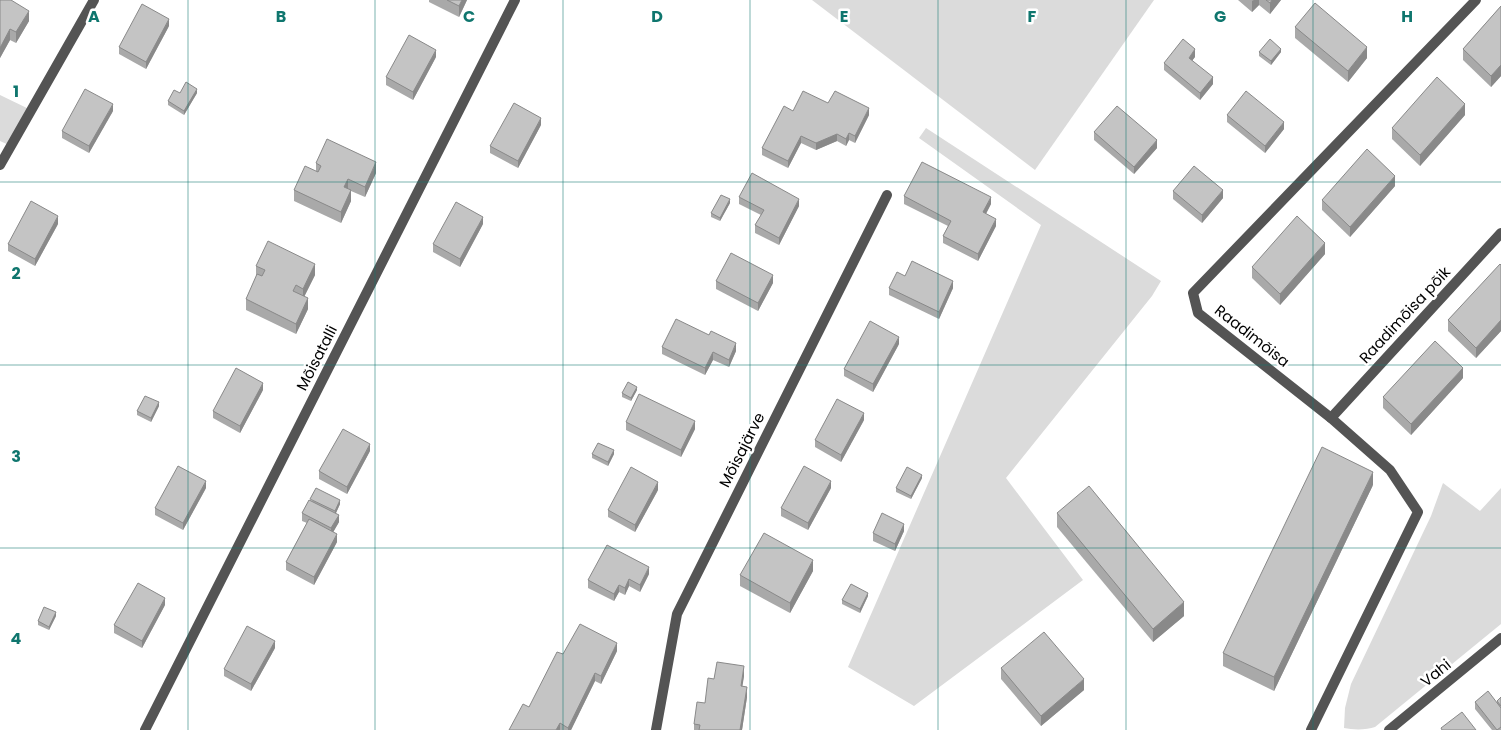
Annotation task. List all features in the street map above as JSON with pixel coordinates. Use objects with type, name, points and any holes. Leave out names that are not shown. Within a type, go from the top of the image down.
[{"type":"street","points":[[0,165],[94,0]]},
{"type":"street","name":"Mõisatalli","points":[[145,730],[515,0]]},
{"type":"street","name":"Raadimõisa","points":[[1311,730],[1418,512],[1390,470],[1331,418],[1198,313],[1193,293],[1476,0]]},
{"type":"street","name":"Mõisajärve","points":[[656,730],[677,614],[888,195]]},
{"type":"street","name":"Raadimõisa põik","points":[[1331,418],[1501,233]]},
{"type":"street","name":"Vahi","points":[[1389,730],[1501,638]]},
{"type":"shaded area","points":[[812,0],[1154,0],[1035,170]]},
{"type":"shaded area","points":[[0,95],[31,110],[11,146],[0,141]]},
{"type":"shaded area","points":[[926,128],[1161,281],[1152,296],[1006,478],[1083,580],[914,706],[848,667],[1041,225],[919,138]]},
{"type":"shaded area","points":[[1443,483],[1480,511],[1501,488],[1501,624],[1375,727],[1368,729],[1344,728],[1345,708],[1351,684],[1431,516]]},
{"type":"building","points":[[0,0],[11,0],[29,11],[16,32],[10,29],[0,48]]},
{"type":"building","points":[[447,0],[462,0],[459,6]]},
{"type":"building","points":[[1315,3],[1367,47],[1348,71],[1295,27]]},
{"type":"building","points":[[142,4],[169,19],[146,62],[119,47]]},
{"type":"building","points":[[1501,6],[1501,65],[1491,76],[1463,49]]},
{"type":"building","points":[[409,35],[436,50],[413,92],[386,77]]},
{"type":"building","points":[[1183,39],[1195,49],[1189,58],[1213,77],[1200,93],[1164,63]]},
{"type":"building","points":[[1270,39],[1281,49],[1271,61],[1259,52]]},
{"type":"building","points":[[1437,77],[1465,104],[1420,155],[1392,128]]},
{"type":"building","points":[[186,82],[197,89],[184,111],[168,101],[174,90],[180,93]]},
{"type":"building","points":[[85,89],[113,104],[89,146],[62,131]]},
{"type":"building","points":[[803,91],[828,103],[835,91],[869,108],[855,136],[849,133],[846,139],[837,134],[816,143],[801,136],[788,161],[762,148],[784,106],[793,111]]},
{"type":"building","points":[[1246,91],[1284,122],[1265,146],[1227,115]]},
{"type":"building","points":[[514,103],[541,118],[518,161],[490,146]]},
{"type":"building","points":[[1117,106],[1157,140],[1134,167],[1094,132]]},
{"type":"building","points":[[327,139],[376,162],[365,187],[348,179],[344,187],[351,190],[341,212],[294,190],[305,166],[318,172],[321,166],[316,163]]},
{"type":"building","points":[[1367,149],[1395,176],[1350,227],[1322,200]]},
{"type":"building","points":[[922,162],[991,197],[983,212],[996,219],[978,254],[943,236],[951,221],[904,196]]},
{"type":"building","points":[[1194,166],[1223,190],[1202,215],[1173,191]]},
{"type":"building","points":[[752,173],[799,199],[779,238],[755,225],[764,210],[739,197]]},
{"type":"building","points":[[721,195],[730,199],[720,218],[711,213]]},
{"type":"building","points":[[31,201],[58,216],[35,259],[8,244]]},
{"type":"building","points":[[456,202],[483,217],[460,259],[433,244]]},
{"type":"building","points":[[1297,216],[1325,243],[1280,294],[1252,267]]},
{"type":"building","points":[[268,241],[315,264],[303,289],[296,285],[293,291],[308,298],[296,324],[246,299],[257,274],[262,276],[265,270],[256,266]]},
{"type":"building","points":[[731,253],[773,275],[758,303],[716,281]]},
{"type":"building","points":[[912,261],[953,281],[939,312],[889,288],[897,272],[905,276]]},
{"type":"building","points":[[1500,264],[1501,320],[1476,348],[1448,320]]},
{"type":"building","points":[[676,319],[709,335],[711,331],[736,343],[729,360],[713,352],[705,368],[662,347]]},
{"type":"building","points":[[870,321],[899,337],[873,384],[844,369]]},
{"type":"building","points":[[1435,341],[1463,368],[1411,424],[1383,397]]},
{"type":"building","points":[[236,368],[263,383],[240,426],[213,411]]},
{"type":"building","points":[[628,382],[637,387],[631,398],[622,393]]},
{"type":"building","points":[[639,394],[695,421],[681,450],[626,422]]},
{"type":"building","points":[[145,396],[159,402],[151,418],[137,411]]},
{"type":"building","points":[[837,399],[864,413],[841,455],[815,440]]},
{"type":"building","points":[[343,429],[370,444],[347,487],[319,471]]},
{"type":"building","points":[[598,443],[614,450],[608,462],[592,454]]},
{"type":"building","points":[[1322,447],[1373,472],[1274,677],[1223,653]]},
{"type":"building","points":[[178,466],[206,481],[183,523],[155,508]]},
{"type":"building","points":[[804,466],[831,481],[808,523],[781,508]]},
{"type":"building","points":[[631,467],[658,482],[635,525],[608,510]]},
{"type":"building","points":[[907,467],[922,475],[911,496],[896,488]]},
{"type":"building","points":[[1089,486],[1184,602],[1153,629],[1057,513]]},
{"type":"building","points":[[316,488],[340,500],[335,511],[310,499]]},
{"type":"building","points":[[309,500],[339,515],[331,528],[302,513]]},
{"type":"building","points":[[882,513],[904,524],[895,544],[873,533]]},
{"type":"building","points":[[309,519],[337,534],[314,577],[286,562]]},
{"type":"building","points":[[764,533],[813,560],[790,603],[740,575]]},
{"type":"building","points":[[607,545],[649,567],[640,585],[629,579],[625,588],[619,585],[614,594],[588,580]]},
{"type":"building","points":[[138,583],[165,598],[142,641],[114,625]]},
{"type":"building","points":[[851,584],[868,593],[860,609],[842,600]]},
{"type":"building","points":[[44,607],[56,612],[49,627],[38,621]]},
{"type":"building","points":[[580,624],[617,643],[601,676],[595,673],[568,728],[560,723],[556,730],[509,730],[523,704],[529,707],[557,652],[563,654]]},
{"type":"building","points":[[247,626],[275,641],[251,684],[224,669]]},
{"type":"building","points":[[1044,632],[1084,679],[1041,716],[1001,668]]},
{"type":"building","points":[[717,662],[744,666],[741,686],[747,687],[740,730],[699,730],[700,725],[694,724],[697,702],[705,703],[708,678],[714,679]]},
{"type":"building","points":[[1488,691],[1501,708],[1501,727],[1497,730],[1475,702]]},
{"type":"building","points":[[1501,697],[1501,706],[1497,701]]},
{"type":"building","points":[[1462,712],[1476,730],[1442,730],[1441,728]]}]
